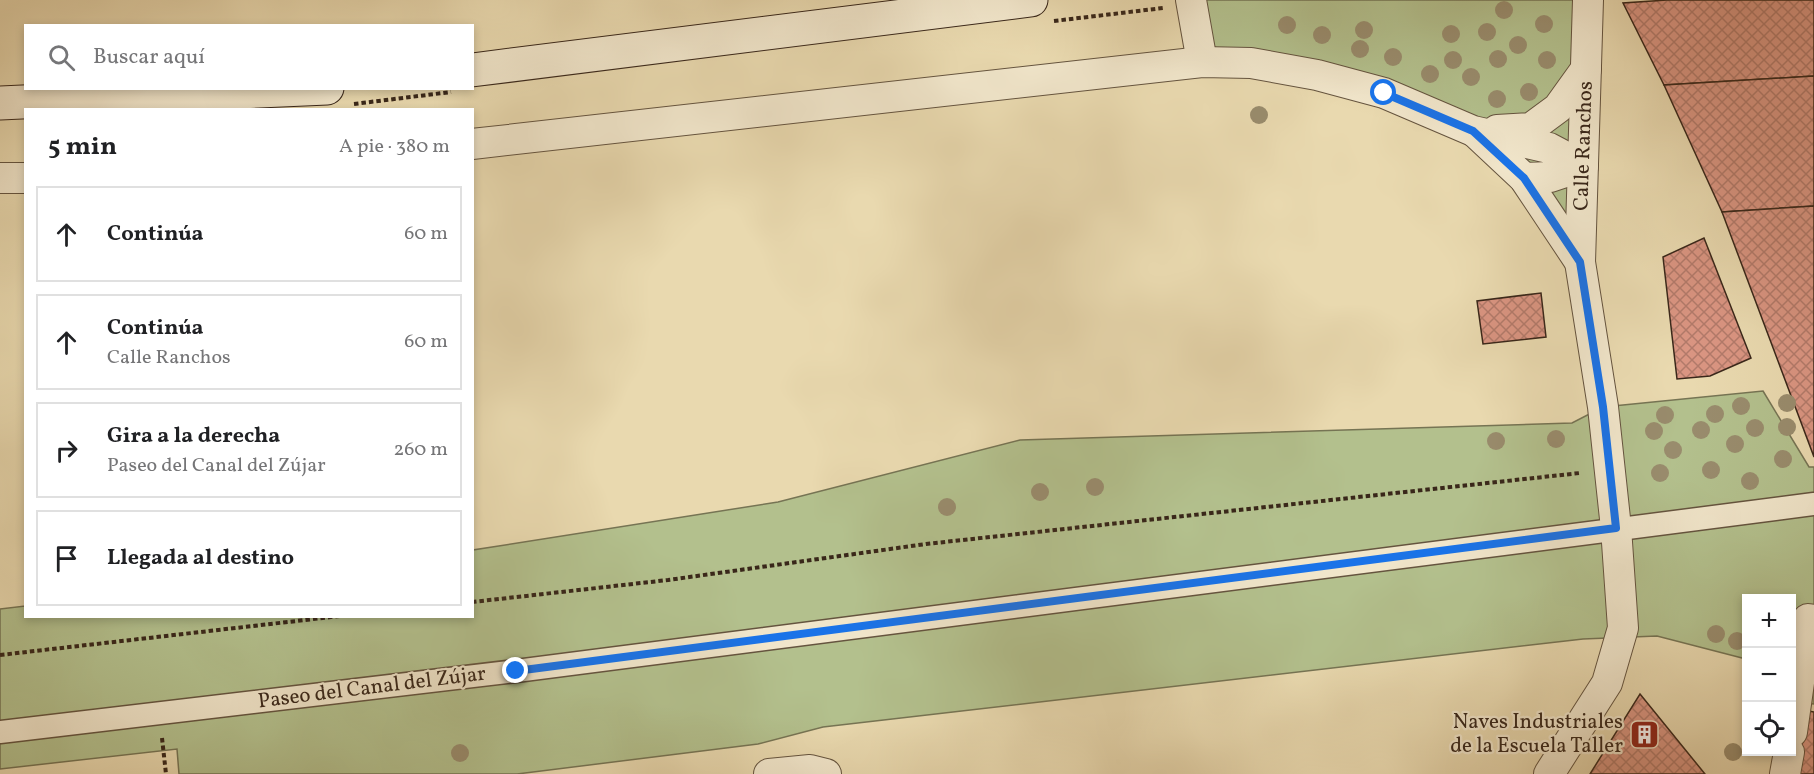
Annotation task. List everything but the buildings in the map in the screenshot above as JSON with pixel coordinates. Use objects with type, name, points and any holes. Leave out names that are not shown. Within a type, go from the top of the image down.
[{"type":"main road","points":[[474,70],[1031,0]]},
{"type":"main road","points":[[0,103],[283,90]]},
{"type":"street","points":[[1191,0],[1202,62]]},
{"type":"street","name":"Calle Ranchos","points":[[1549,774],[1607,683],[1623,628],[1616,528],[1603,407],[1580,262],[1588,0]]},
{"type":"street","points":[[474,144],[1202,62],[1251,63],[1317,75],[1384,93],[1473,131],[1549,148],[1583,166]]},
{"type":"street","points":[[1473,131],[1531,128],[1558,108],[1586,69]]},
{"type":"street","points":[[1473,131],[1524,178],[1580,262]]},
{"type":"street","points":[[1524,178],[1550,177],[1583,166]]},
{"type":"street","points":[[0,178],[24,178]]},
{"type":"street","name":"Paseo del Canal del Zújar","points":[[0,732],[516,671],[1814,504]]},
{"type":"street","points":[[1796,702],[1808,619],[1814,620]]},
{"type":"street","points":[[1785,774],[1788,756]]},
{"type":"street","points":[[769,774],[810,770],[825,774]]},
{"type":"path","points":[[474,602],[668,580],[926,544],[1609,470]]},
{"type":"path","points":[[0,655],[323,618]]},
{"type":"green space","points":[[1191,0],[1588,0],[1580,262],[1524,178],[1384,93],[1202,62]]},
{"type":"green space","points":[[1763,391],[1809,467],[1814,467],[1814,704],[1796,702],[1796,594],[1742,594],[1742,658],[1657,636],[1583,639],[823,727],[758,744],[517,774],[179,774],[177,749],[0,769],[0,609],[24,606],[24,618],[474,618],[474,550],[778,502],[1020,440],[1572,423],[1603,407]]},
{"type":"place","name":"Naves Industriales de la Escuela Taller","points":[[1644,734]]},
{"type":"route","points":[[516,671],[1616,528],[1603,407],[1580,262],[1524,178],[1473,131],[1384,93]]}]
